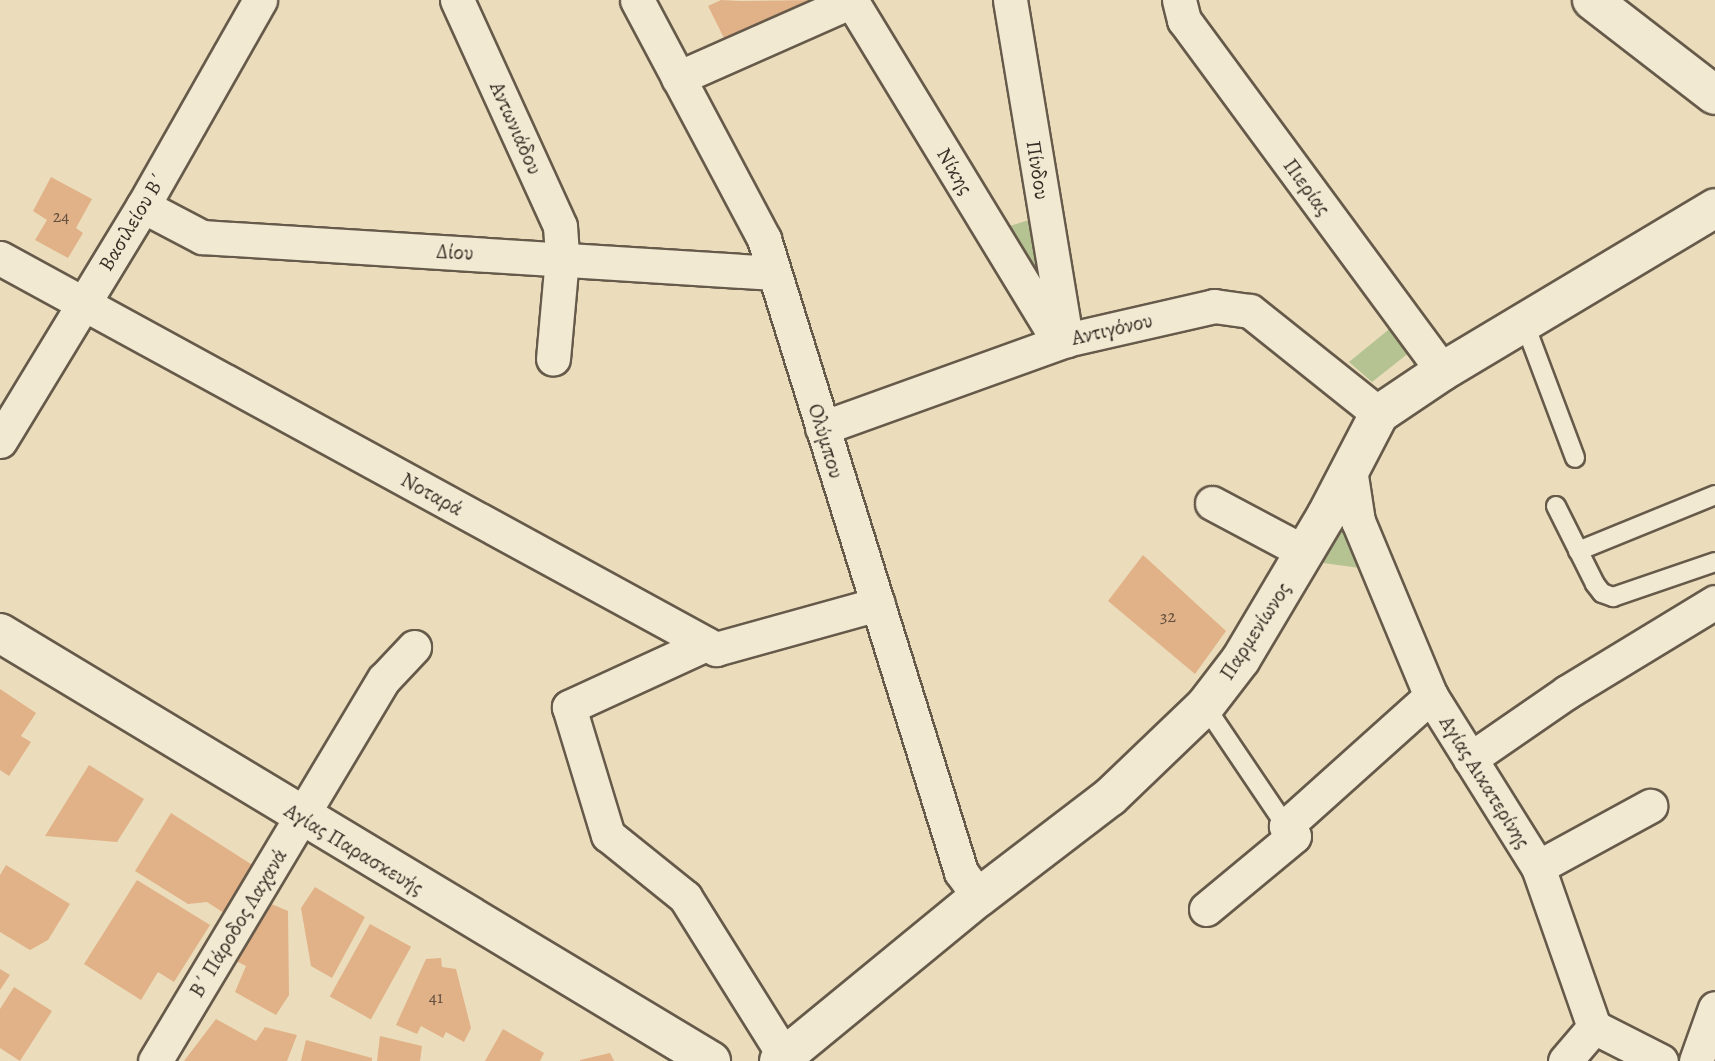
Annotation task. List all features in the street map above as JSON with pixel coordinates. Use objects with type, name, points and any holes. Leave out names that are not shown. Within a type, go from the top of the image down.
[{"type":"street","name":"Βασιλείου Β΄","points":[[0,441],[143,206],[260,0]]},
{"type":"street","name":"Αντωνιάδου","points":[[457,0],[561,226],[562,258],[553,359]]},
{"type":"street","name":"Ολύμπου","points":[[637,0],[764,239],[961,872],[979,897]]},
{"type":"street","name":"Πίνδου","points":[[1010,0],[1062,341]]},
{"type":"street","name":"Πιερίας","points":[[1179,0],[1184,20],[1443,371]]},
{"type":"street","points":[[1592,0],[1715,95]]},
{"type":"street","points":[[678,78],[852,1]]},
{"type":"street","name":"Νίκης","points":[[852,1],[1062,341]]},
{"type":"street","name":"Δίου","points":[[143,206],[202,237],[774,273]]},
{"type":"street","name":"Παρμενίωνος","points":[[782,1059],[979,897],[1110,797],[1205,706],[1241,659],[1304,552],[1379,414],[1443,371],[1715,208]]},
{"type":"street","name":"Νοταρά","points":[[0,258],[716,649],[878,604]]},
{"type":"street","name":"Αντιγόνου","points":[[822,428],[1062,341],[1214,306],[1250,311],[1379,414]]},
{"type":"street","name":"Αγίας Αικατερίνης","points":[[1350,469],[1358,521],[1431,696],[1538,867],[1594,1027]]},
{"type":"street","points":[[1212,503],[1304,552]]},
{"type":"street","points":[[1470,759],[1567,692],[1715,602]]},
{"type":"street","name":"Αγίας Παρασκευής","points":[[0,633],[301,817],[711,1061]]},
{"type":"street","points":[[706,643],[569,707],[608,835],[685,897],[782,1059]]},
{"type":"street","name":"Β΄ Πάροδος Λαχανά","points":[[155,1061],[384,679],[414,647]]},
{"type":"street","points":[[1206,909],[1294,836],[1286,826],[1431,696]]},
{"type":"street","points":[[1538,867],[1650,806]]},
{"type":"street","points":[[1696,1061],[1715,1008]]},
{"type":"street","points":[[1565,1061],[1594,1027],[1661,1061]]},
{"type":"lane","points":[[1524,322],[1575,458]]},
{"type":"lane","points":[[1578,551],[1715,495]]},
{"type":"lane","points":[[1556,506],[1595,584],[1602,593],[1613,597],[1715,562]]},
{"type":"lane","points":[[1205,706],[1286,826]]},
{"type":"green space","points":[[1029,220],[1042,290],[1003,228]]},
{"type":"green space","points":[[1398,322],[1415,348],[1372,382],[1349,362]]},
{"type":"green space","points":[[1343,513],[1367,569],[1316,562]]},
{"type":"building","points":[[721,0],[818,0],[725,40],[708,6]]},
{"type":"building","points":[[51,177],[92,199],[76,228],[83,233],[68,258],[35,240],[47,220],[33,211]]},
{"type":"building","points":[[1143,555],[1226,631],[1195,674],[1108,601]]},
{"type":"building","points":[[0,689],[36,713],[21,736],[31,742],[9,776],[0,770]]},
{"type":"building","points":[[89,765],[144,799],[117,842],[45,836]]},
{"type":"building","points":[[171,813],[254,866],[224,913],[207,902],[188,904],[135,871]]},
{"type":"building","points":[[6,865],[70,904],[48,940],[30,950],[0,932],[0,875]]},
{"type":"building","points":[[137,880],[210,925],[174,982],[158,972],[141,1000],[84,964]]},
{"type":"building","points":[[315,887],[365,917],[332,978],[311,966],[301,908]]},
{"type":"building","points":[[269,903],[288,911],[289,995],[276,1015],[235,992],[246,966],[232,959]]},
{"type":"building","points":[[370,924],[411,947],[371,1019],[330,997]]},
{"type":"building","points":[[441,958],[442,967],[456,969],[471,1028],[464,1042],[446,1032],[443,1038],[421,1026],[417,1034],[396,1025],[426,959]]},
{"type":"building","points":[[0,969],[10,975],[0,990]]},
{"type":"building","points":[[14,987],[52,1011],[20,1061],[0,1048],[0,1009]]},
{"type":"building","points":[[216,1019],[256,1041],[265,1027],[297,1035],[287,1061],[184,1061]]},
{"type":"building","points":[[503,1029],[544,1053],[540,1061],[485,1061]]},
{"type":"building","points":[[380,1036],[422,1046],[420,1061],[377,1061]]},
{"type":"building","points":[[306,1040],[372,1058],[372,1061],[301,1061]]},
{"type":"building","points":[[610,1053],[614,1061],[580,1061],[580,1060]]}]
